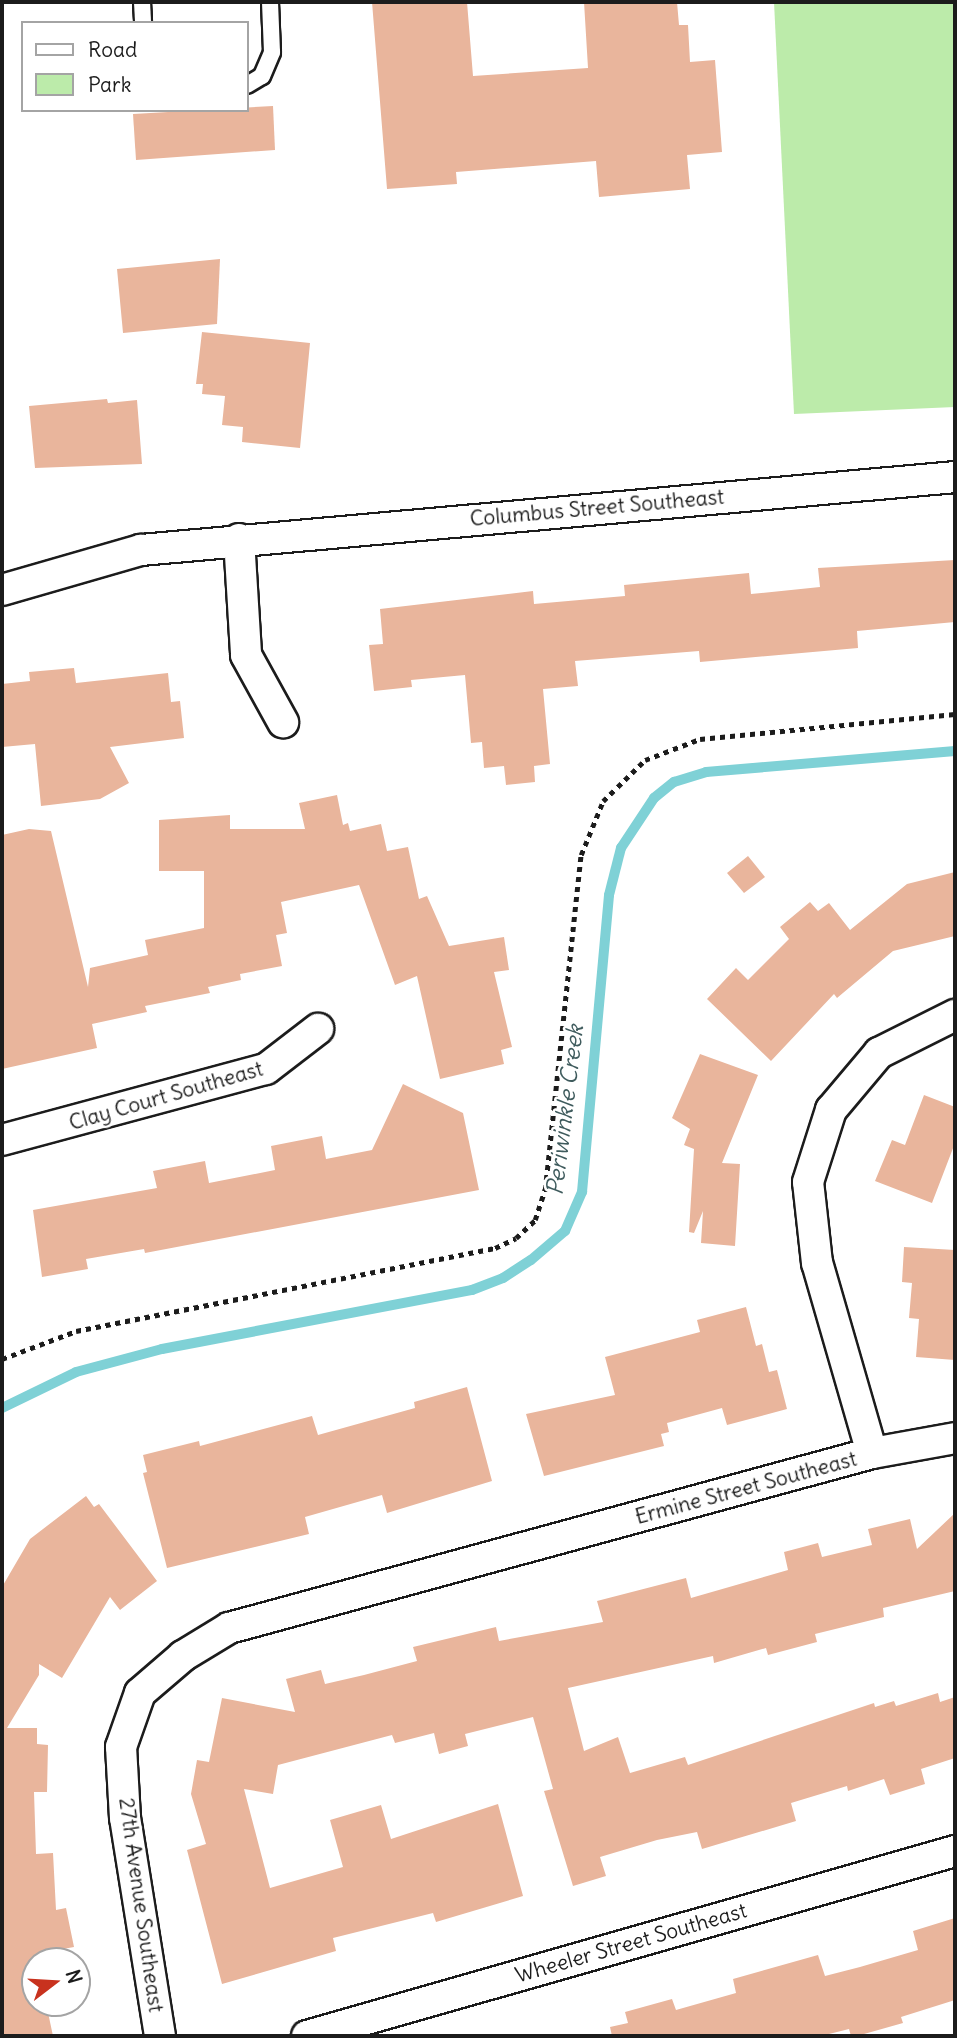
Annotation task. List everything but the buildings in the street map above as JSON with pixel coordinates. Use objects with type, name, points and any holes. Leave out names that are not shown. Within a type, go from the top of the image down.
[{"type":"street","name":"Columbus Street Southeast","points":[[2,590],[141,550],[239,539],[955,477]]},
{"type":"street","points":[[239,539],[246,655],[283,722]]},
{"type":"street","name":"Ermine Street Southeast","points":[[140,1693],[183,1656],[229,1628],[872,1453],[817,1264],[808,1182],[831,1110],[879,1053],[955,1015]]},
{"type":"street","name":"Clay Court Southeast","points":[[2,1140],[266,1069],[318,1028]]},
{"type":"street","points":[[872,1453],[955,1438]]},
{"type":"street","name":"27th Avenue Southeast","points":[[140,1693],[121,1747],[125,1818],[160,2036]]},
{"type":"street","name":"Wheeler Street Southeast","points":[[307,2036],[955,1851]]},
{"type":"lane","points":[[142,2],[143,21]]},
{"type":"lane","points":[[248,84],[262,76],[272,52],[270,2]]},
{"type":"path","points":[[2,1359],[76,1331],[495,1248],[516,1238],[535,1220],[545,1189],[577,879],[581,855],[603,801],[645,760],[700,738],[955,714]]},
{"type":"green space","points":[[774,2],[955,2],[955,407],[794,414]]},
{"type":"waterway","name":"Periwinkle Creek","points":[[2,1408],[76,1372],[162,1349],[472,1290],[503,1278],[531,1260],[565,1231],[582,1192],[609,895],[621,848],[654,798],[674,782],[706,772],[955,751]]}]
